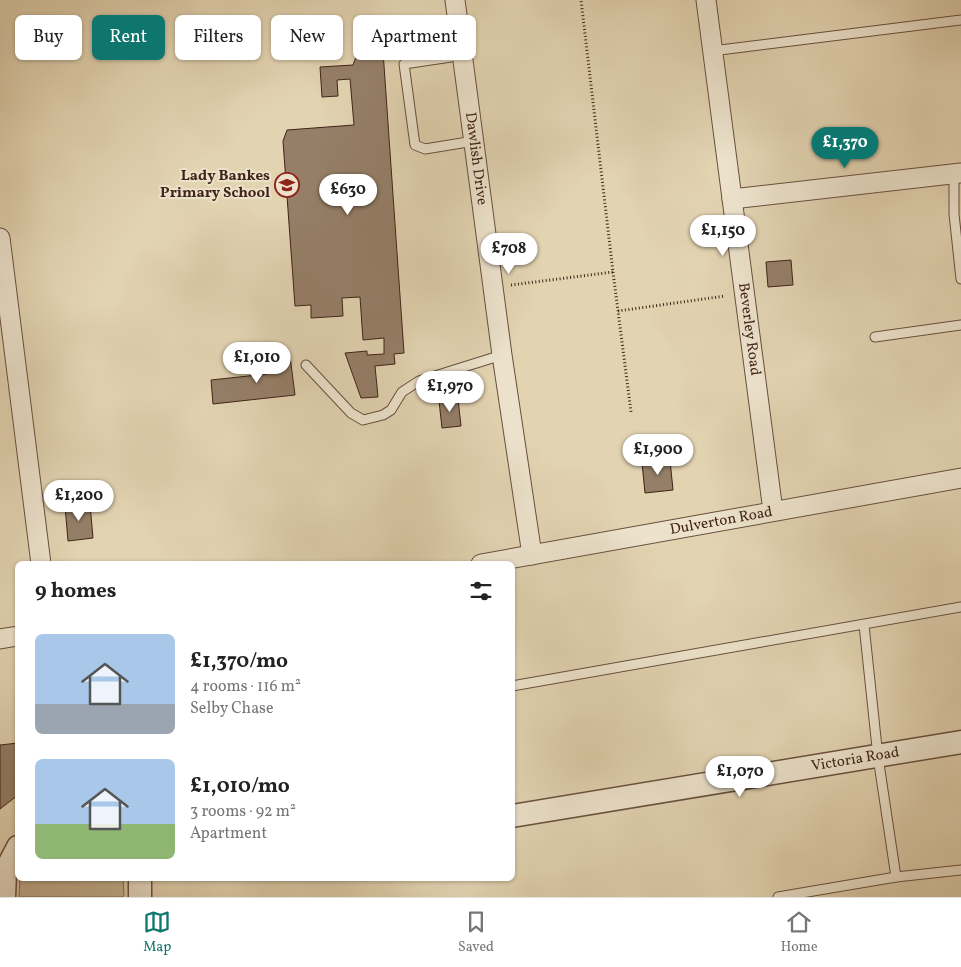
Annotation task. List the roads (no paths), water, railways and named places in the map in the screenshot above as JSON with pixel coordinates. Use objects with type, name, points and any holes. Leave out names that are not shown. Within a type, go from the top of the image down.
[{"type":"street","name":"Dawlish Drive","points":[[455,0],[502,355],[532,555]]},
{"type":"street","name":"Beverley Road","points":[[706,0],[773,510]]},
{"type":"street","points":[[732,199],[958,173]]},
{"type":"street","points":[[0,238],[41,561]]},
{"type":"street","name":"Dulverton Road","points":[[498,561],[773,510],[961,478]]},
{"type":"street","points":[[0,639],[15,636]]},
{"type":"street","name":"Victoria Road","points":[[515,816],[961,742]]},
{"type":"street","points":[[2,896],[5,872],[15,854]]},
{"type":"street","points":[[140,881],[140,897]]},
{"type":"lane","points":[[712,51],[961,20]]},
{"type":"lane","points":[[431,60],[404,64],[415,145],[425,149],[475,141]]},
{"type":"lane","points":[[958,173],[954,214],[961,279]]},
{"type":"lane","points":[[875,337],[961,325]]},
{"type":"lane","points":[[306,365],[351,413],[363,420],[383,415],[391,410],[402,392],[419,381],[502,355]]},
{"type":"lane","points":[[515,685],[961,607]]},
{"type":"lane","points":[[864,625],[878,757],[896,877]]},
{"type":"lane","points":[[778,897],[896,877],[961,870]]},
{"type":"place","name":"Lady Bankes Primary School","points":[[287,185]]}]
